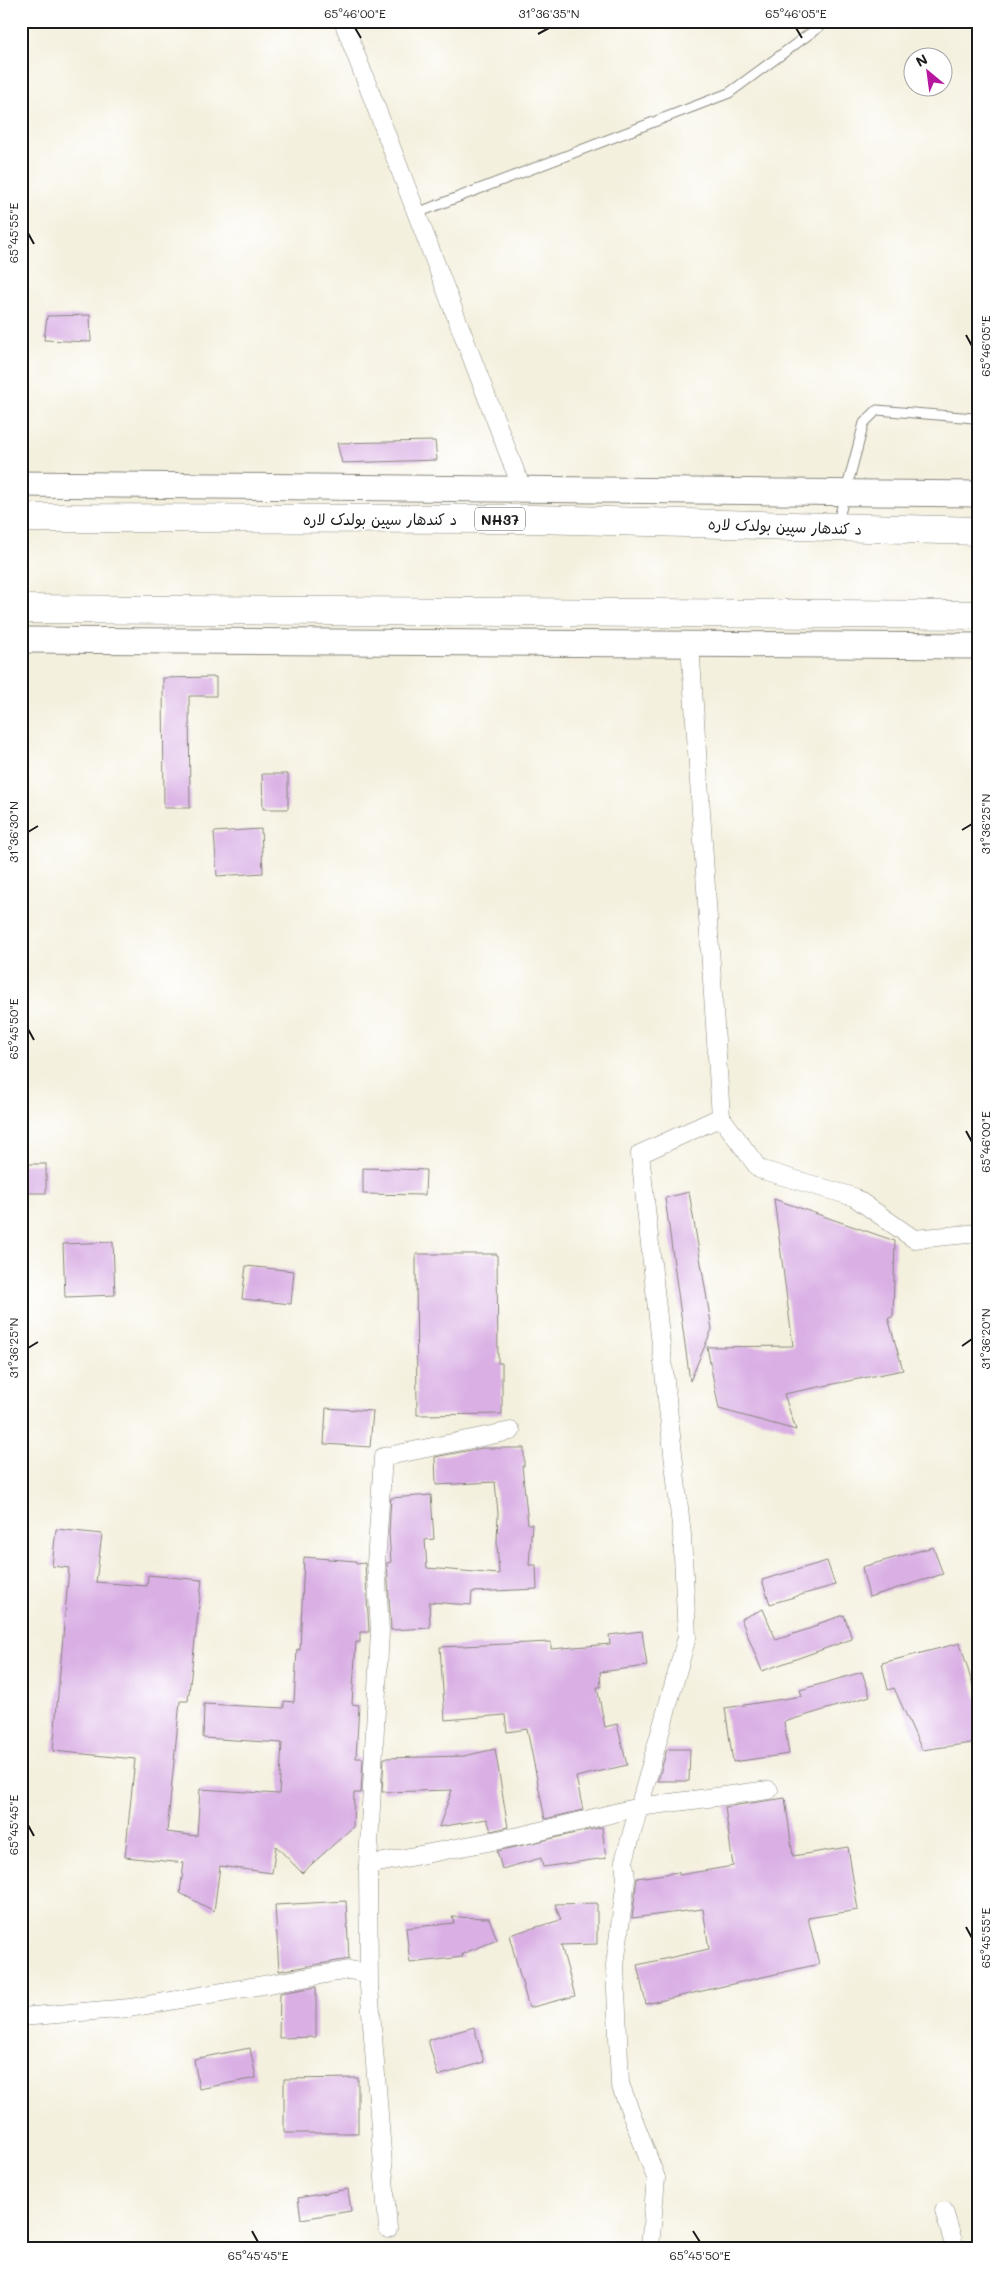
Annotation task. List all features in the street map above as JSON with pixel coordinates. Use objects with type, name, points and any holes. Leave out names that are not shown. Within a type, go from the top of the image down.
[{"type":"highway","name":"د کندهار سپین بولدک لاره","points":[[21,518],[534,519],[979,532]]},
{"type":"highway","points":[[21,609],[979,615]]},
{"type":"street","points":[[343,21],[522,489]]},
{"type":"street","points":[[21,484],[979,494]]},
{"type":"street","points":[[21,640],[979,646]]},
{"type":"street","points":[[690,644],[721,1117],[759,1169],[854,1197],[914,1239],[979,1234]]},
{"type":"street","points":[[650,2248],[656,2178],[620,2084],[615,1965],[626,1880],[624,1861],[686,1637],[682,1536],[640,1154],[721,1117]]},
{"type":"street","points":[[388,2229],[368,1973],[368,1865],[380,1631],[376,1562],[383,1456],[511,1431]]},
{"type":"street","points":[[368,1865],[524,1835],[639,1807],[769,1790]]},
{"type":"street","points":[[21,2017],[130,2008],[349,1970],[368,1973]]},
{"type":"street","points":[[944,2211],[955,2248]]},
{"type":"lane","points":[[417,213],[729,93],[827,21]]},
{"type":"lane","points":[[837,527],[864,423],[877,410],[974,418],[979,420]]},
{"type":"building","points":[[90,315],[91,342],[44,340],[47,316]]},
{"type":"building","points":[[435,441],[437,460],[342,463],[337,443]]},
{"type":"building","points":[[216,677],[216,696],[189,696],[190,808],[164,808],[163,678]]},
{"type":"building","points":[[262,774],[288,774],[288,809],[263,809]]},
{"type":"building","points":[[261,829],[263,873],[217,876],[214,832]]},
{"type":"building","points":[[21,1164],[46,1164],[46,1193],[21,1193]]},
{"type":"building","points":[[363,1168],[426,1170],[425,1195],[363,1194]]},
{"type":"building","points":[[689,1192],[712,1329],[690,1381],[665,1198]]},
{"type":"building","points":[[774,1199],[895,1241],[893,1317],[888,1318],[903,1370],[784,1394],[796,1430],[719,1409],[707,1347],[793,1346]]},
{"type":"building","points":[[113,1242],[115,1295],[65,1297],[63,1244]]},
{"type":"building","points":[[416,1254],[497,1254],[498,1363],[502,1363],[502,1414],[417,1415]]},
{"type":"building","points":[[246,1266],[294,1271],[291,1304],[242,1299]]},
{"type":"building","points":[[326,1408],[373,1411],[370,1447],[324,1444]]},
{"type":"building","points":[[482,1448],[524,1448],[524,1466],[522,1466],[528,1524],[532,1524],[529,1565],[536,1565],[537,1589],[472,1592],[471,1605],[429,1602],[430,1628],[391,1630],[387,1563],[391,1562],[389,1533],[391,1498],[431,1495],[434,1539],[425,1540],[427,1568],[499,1574],[498,1513],[495,1482],[436,1485],[435,1457]]},
{"type":"building","points":[[56,1529],[102,1534],[96,1582],[147,1586],[148,1575],[202,1580],[188,1701],[180,1701],[167,1832],[197,1836],[200,1789],[279,1794],[282,1743],[203,1738],[204,1704],[284,1708],[284,1701],[294,1702],[297,1649],[300,1650],[304,1557],[356,1561],[356,1564],[365,1563],[369,1632],[360,1632],[360,1642],[356,1642],[352,1704],[359,1705],[356,1758],[363,1758],[361,1793],[354,1793],[353,1827],[302,1873],[276,1846],[272,1873],[220,1866],[214,1911],[180,1893],[184,1863],[125,1857],[135,1759],[53,1751],[69,1568],[52,1566]]},
{"type":"building","points":[[933,1547],[943,1574],[869,1597],[862,1567]]},
{"type":"building","points":[[827,1561],[835,1585],[770,1604],[762,1580]]},
{"type":"building","points":[[763,1609],[776,1640],[844,1615],[852,1639],[762,1671],[741,1619]]},
{"type":"building","points":[[642,1631],[647,1666],[600,1672],[601,1687],[597,1687],[605,1727],[617,1724],[627,1765],[576,1777],[583,1810],[545,1819],[527,1729],[507,1732],[505,1715],[445,1720],[440,1647],[551,1642],[551,1649],[610,1644],[609,1635]]},
{"type":"building","points":[[960,1643],[979,1706],[979,1742],[922,1750],[894,1688],[888,1690],[882,1663]]},
{"type":"building","points":[[862,1672],[870,1696],[784,1722],[789,1754],[733,1762],[725,1708],[802,1696],[800,1690]]},
{"type":"building","points":[[495,1749],[508,1827],[491,1831],[487,1819],[439,1827],[452,1790],[382,1792],[384,1758],[464,1756]]},
{"type":"building","points":[[667,1749],[690,1749],[689,1781],[658,1781]]},
{"type":"building","points":[[785,1798],[793,1856],[848,1847],[858,1910],[808,1918],[819,1964],[646,2004],[637,1965],[709,1949],[703,1909],[632,1918],[637,1878],[679,1872],[679,1875],[733,1866],[725,1807]]},
{"type":"building","points":[[602,1827],[606,1858],[543,1867],[541,1858],[502,1869],[497,1851]]},
{"type":"building","points":[[346,1901],[349,1959],[279,1971],[275,1905]]},
{"type":"building","points":[[597,1903],[597,1944],[561,1945],[575,1996],[529,2008],[509,1935],[561,1920],[555,1904]]},
{"type":"building","points":[[452,1917],[489,1918],[497,1940],[462,1954],[463,1957],[410,1963],[406,1928],[454,1923]]},
{"type":"building","points":[[316,1987],[316,2037],[279,2038],[280,1993]]},
{"type":"building","points":[[474,2027],[484,2062],[438,2076],[428,2040]]},
{"type":"building","points":[[250,2048],[256,2078],[199,2089],[194,2059]]},
{"type":"building","points":[[358,2078],[358,2133],[284,2133],[284,2079]]},
{"type":"building","points":[[348,2189],[351,2211],[301,2219],[298,2198]]}]
